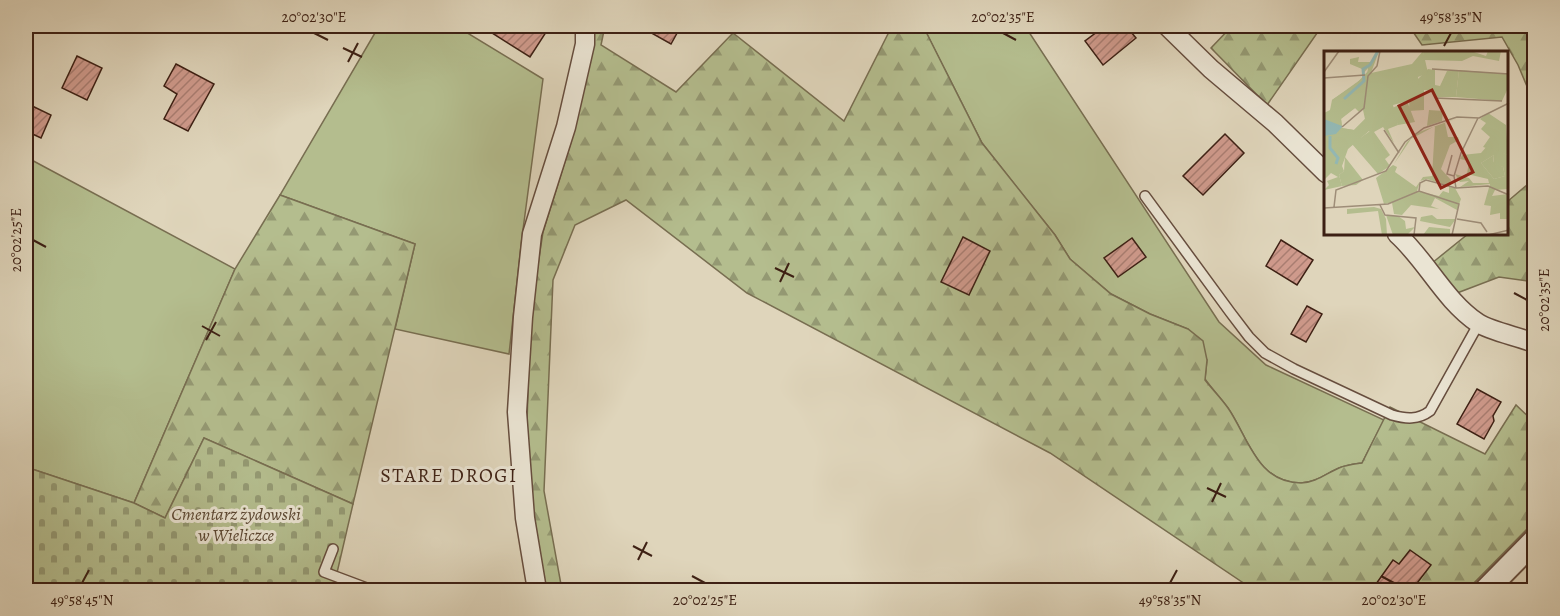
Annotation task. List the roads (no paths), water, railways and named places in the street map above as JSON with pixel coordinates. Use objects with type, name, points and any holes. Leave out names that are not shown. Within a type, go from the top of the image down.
[{"type":"street","points":[[537,591],[525,518],[517,412],[523,317],[532,234],[566,127],[585,44],[585,26]]},
{"type":"street","points":[[1167,26],[1203,62],[1275,123],[1324,171]]},
{"type":"street","points":[[1399,236],[1412,247],[1449,297],[1479,323],[1534,342]]},
{"type":"street","points":[[1486,591],[1534,541]]},
{"type":"lane","points":[[1145,196],[1249,337],[1265,353],[1392,416],[1407,419],[1430,411],[1479,323]]},
{"type":"lane","points":[[333,549],[324,572],[372,591]]},
{"type":"district","name":"STARE DROGI","points":[[449,475]]},
{"type":"park label","name":"Cmentarz żydowski w Wieliczce","points":[[236,524]]}]
